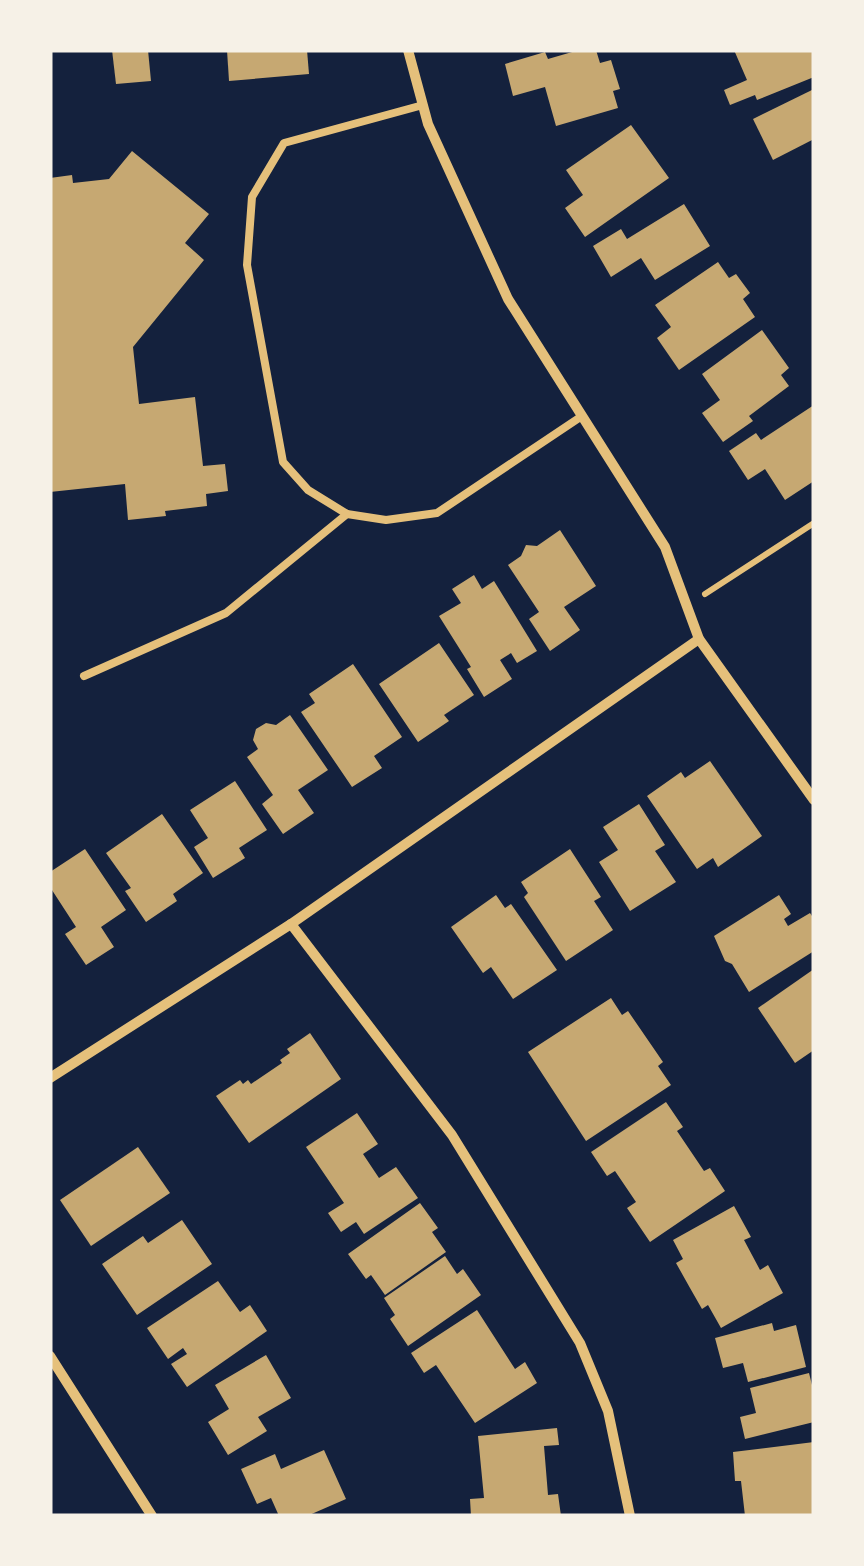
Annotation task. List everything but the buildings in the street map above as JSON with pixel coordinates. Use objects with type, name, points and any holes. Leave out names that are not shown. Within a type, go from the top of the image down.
[{"type":"street","points":[[408,50],[428,124],[508,298],[665,548],[698,639],[814,800]]},
{"type":"street","points":[[50,1078],[292,924],[698,639]]},
{"type":"street","points":[[292,924],[452,1134],[580,1343],[608,1411],[630,1516]]},
{"type":"street","points":[[50,1356],[152,1516]]},
{"type":"lane","points":[[423,105],[284,143],[252,196],[247,265],[283,462],[308,490],[348,514],[386,520],[436,512],[582,416]]},
{"type":"lane","points":[[84,676],[226,613],[348,514]]},
{"type":"path","points":[[687,605],[814,523]]}]
